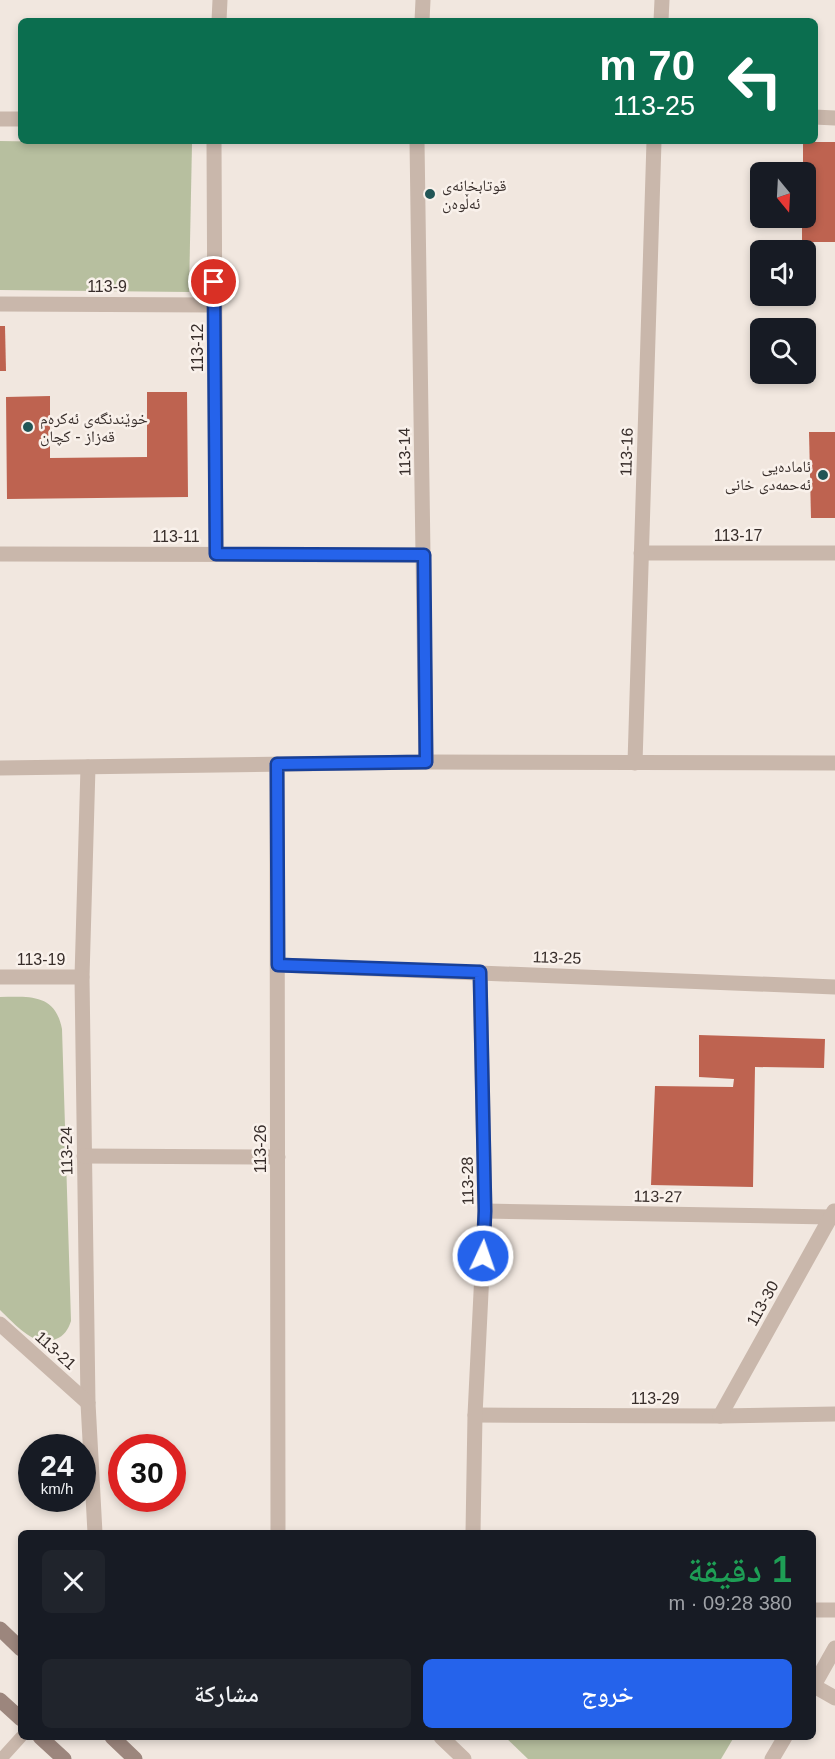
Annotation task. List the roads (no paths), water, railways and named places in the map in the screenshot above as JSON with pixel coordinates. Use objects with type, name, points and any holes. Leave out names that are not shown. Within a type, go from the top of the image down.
[{"type":"main road","points":[[0,1629],[18,1646]]},
{"type":"main road","points":[[0,1700],[18,1716]]},
{"type":"main road","points":[[43,1740],[64,1759]]},
{"type":"main road","points":[[115,1740],[135,1759]]},
{"type":"street","points":[[219,18],[220,0]]},
{"type":"street","points":[[422,18],[423,0]]},
{"type":"street","points":[[661,18],[662,0]]},
{"type":"street","points":[[818,117],[835,118]]},
{"type":"street","points":[[0,119],[18,119]]},
{"type":"street","name":"113-12","points":[[214,144],[216,554]]},
{"type":"street","name":"113-14","points":[[417,144],[426,762]]},
{"type":"street","name":"113-16","points":[[635,763],[654,144]]},
{"type":"street","name":"113-9","points":[[0,304],[214,305]]},
{"type":"street","name":"113-17","points":[[641,553],[835,553]]},
{"type":"street","name":"113-11","points":[[0,554],[424,555]]},
{"type":"street","points":[[0,768],[426,762],[835,763]]},
{"type":"street","name":"113-26","points":[[277,764],[279,1530]]},
{"type":"street","name":"113-24","points":[[88,767],[82,977],[88,1403],[95,1530]]},
{"type":"street","name":"113-25","points":[[278,965],[835,987]]},
{"type":"street","name":"113-28","points":[[473,1530],[475,1415],[485,1211],[480,972]]},
{"type":"street","name":"113-19","points":[[0,977],[82,977]]},
{"type":"street","points":[[84,1156],[278,1157]]},
{"type":"street","name":"113-27","points":[[485,1211],[833,1213]]},
{"type":"street","name":"113-30","points":[[720,1416],[833,1213]]},
{"type":"street","name":"113-21","points":[[0,1324],[88,1403]]},
{"type":"street","name":"113-29","points":[[475,1415],[835,1414]]},
{"type":"street","points":[[816,1610],[835,1610]]},
{"type":"street","points":[[816,1681],[835,1648]]},
{"type":"street","points":[[816,1688],[835,1698]]},
{"type":"street","points":[[444,1740],[464,1759]]},
{"type":"street","points":[[772,1759],[782,1740]]},
{"type":"lane","points":[[1,1759],[18,1740]]},
{"type":"place","name":"قوتابخانەی ئەڵوەن","points":[[430,194]]},
{"type":"place","name":"خوێندنگەی ئەکرەم قەزاز - کچان","points":[[28,427]]},
{"type":"place","name":"ئامادەیی ئەحمەدی خانی","points":[[823,475]]}]
